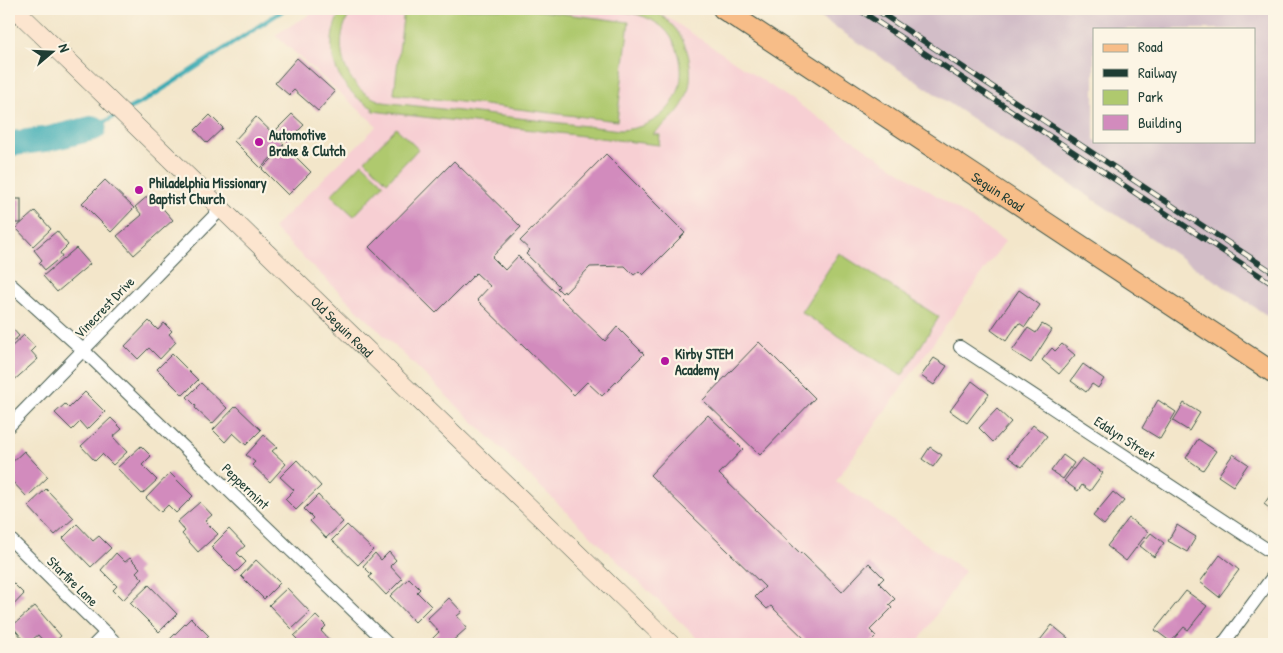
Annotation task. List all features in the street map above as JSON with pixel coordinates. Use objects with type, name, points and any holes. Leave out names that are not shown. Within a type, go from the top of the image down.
[{"type":"main road","name":"Seguin Road","points":[[723,9],[1274,373]]},
{"type":"street","name":"Old Seguin Road","points":[[15,9],[671,644]]},
{"type":"street","name":"Vinecrest Drive","points":[[9,426],[221,209]]},
{"type":"street","name":"Peppermint","points":[[9,283],[83,350],[388,644]]},
{"type":"street","name":"Edalyn Street","points":[[960,347],[1274,554]]},
{"type":"street","name":"Starfire Lane","points":[[9,538],[117,644]]},
{"type":"street","points":[[1222,644],[1274,575]]},
{"type":"street","points":[[95,644],[106,634]]},
{"type":"shaded area","name":"Kirby STEM Academy","points":[[319,9],[655,9],[1005,241],[836,481],[965,571],[917,644],[703,644],[273,228],[377,126],[275,35]]},
{"type":"shaded area","points":[[808,9],[1274,9],[1274,320]]},
{"type":"green space","points":[[645,8],[654,10],[672,25],[685,44],[688,55],[690,66],[689,89],[679,110],[653,134],[660,135],[659,145],[373,111],[373,108],[360,100],[349,89],[335,65],[332,52],[332,38],[335,23],[342,9],[354,9],[344,28],[342,39],[343,60],[347,71],[352,80],[362,90],[383,102],[620,130],[635,128],[649,123],[661,116],[677,95],[681,67],[673,40],[662,26],[645,17],[615,10],[600,9]]},
{"type":"green space","points":[[404,9],[525,9],[629,22],[617,121],[394,94]]},
{"type":"green space","points":[[396,128],[418,149],[387,182],[365,160]]},
{"type":"green space","points":[[362,163],[384,184],[354,216],[331,195]]},
{"type":"green space","points":[[839,253],[939,317],[902,376],[801,312]]},
{"type":"building","points":[[297,58],[335,92],[318,111],[294,90],[289,95],[275,83]]},
{"type":"building","points":[[292,114],[304,125],[288,141],[276,130]]},
{"type":"building","points":[[210,115],[223,128],[207,143],[195,130]]},
{"type":"building","name":"Automotive Brake & Clutch","points":[[256,117],[284,144],[261,168],[234,141]]},
{"type":"building","points":[[285,146],[311,172],[288,195],[262,169]]},
{"type":"building","points":[[606,154],[685,233],[643,275],[639,271],[634,275],[625,266],[590,267],[565,293],[564,291],[562,293],[557,288],[559,286],[526,254],[530,250],[520,241]]},
{"type":"building","points":[[454,161],[521,227],[492,257],[505,270],[518,256],[605,341],[617,327],[644,354],[602,396],[587,382],[574,395],[477,300],[490,286],[476,273],[436,313],[369,247]]},
{"type":"building","points":[[105,180],[134,208],[111,232],[82,203]]},
{"type":"building","points":[[150,194],[173,220],[134,255],[117,236],[142,215],[135,207]]},
{"type":"building","points":[[9,199],[21,199],[21,223],[9,223]]},
{"type":"building","points":[[35,211],[51,229],[33,246],[16,228]]},
{"type":"building","points":[[57,231],[68,245],[60,253],[62,256],[45,270],[39,263],[42,260],[34,250]]},
{"type":"building","points":[[76,248],[90,264],[57,292],[43,276]]},
{"type":"building","points":[[1019,290],[1040,305],[1025,327],[1019,323],[1006,341],[991,330]]},
{"type":"building","points":[[149,321],[158,330],[164,323],[172,331],[169,334],[176,342],[160,359],[149,348],[138,359],[125,346]]},
{"type":"building","points":[[1042,324],[1052,330],[1031,363],[1012,351],[1028,328],[1036,333]]},
{"type":"building","points":[[12,328],[19,336],[9,345],[9,331]]},
{"type":"building","points":[[24,335],[35,347],[31,351],[38,359],[11,383],[9,380],[9,349]]},
{"type":"building","points":[[759,342],[815,398],[760,455],[703,400]]},
{"type":"building","points":[[1062,344],[1075,355],[1059,374],[1042,360],[1052,348],[1055,351]]},
{"type":"building","points":[[172,354],[198,380],[183,395],[157,369]]},
{"type":"building","points":[[934,358],[947,366],[934,385],[921,376]]},
{"type":"building","points":[[1083,364],[1104,379],[1098,388],[1092,384],[1086,392],[1071,381]]},
{"type":"building","points":[[972,381],[989,394],[967,423],[950,411]]},
{"type":"building","points":[[201,383],[227,408],[212,424],[195,408],[196,406],[187,397]]},
{"type":"building","points":[[85,392],[105,412],[87,430],[80,422],[72,430],[55,413],[65,404],[69,408]]},
{"type":"building","points":[[1158,400],[1176,412],[1160,439],[1142,428]]},
{"type":"building","points":[[1184,403],[1200,413],[1189,431],[1173,421]]},
{"type":"building","points":[[236,406],[261,430],[246,445],[233,433],[225,442],[213,430]]},
{"type":"building","points":[[997,409],[1011,422],[993,442],[979,428]]},
{"type":"building","points":[[708,415],[743,449],[719,474],[842,592],[869,563],[884,578],[879,583],[895,599],[889,605],[892,608],[870,630],[876,636],[868,644],[810,644],[771,606],[767,609],[755,597],[765,587],[650,475]]},
{"type":"building","points":[[111,418],[122,429],[113,437],[127,452],[113,465],[102,454],[95,461],[81,446]]},
{"type":"building","points":[[1033,425],[1047,436],[1022,467],[1008,457]]},
{"type":"building","points":[[264,435],[277,447],[272,451],[286,464],[270,482],[252,465],[255,462],[246,455]]},
{"type":"building","points":[[1198,439],[1216,451],[1203,470],[1186,458]]},
{"type":"building","points":[[141,446],[151,456],[142,465],[157,480],[142,494],[117,468]]},
{"type":"building","points":[[930,447],[942,455],[933,467],[922,459]]},
{"type":"building","points":[[24,451],[48,477],[27,497],[9,478],[9,465]]},
{"type":"building","points":[[1233,454],[1248,464],[1233,486],[1218,476]]},
{"type":"building","points":[[1063,455],[1074,463],[1063,479],[1051,471]]},
{"type":"building","points":[[1082,458],[1103,473],[1090,491],[1082,485],[1078,491],[1064,481]]},
{"type":"building","points":[[297,460],[321,486],[296,510],[285,499],[294,490],[280,477]]},
{"type":"building","points":[[170,473],[193,496],[176,513],[168,505],[161,512],[146,498]]},
{"type":"building","points":[[46,489],[74,518],[55,535],[28,506]]},
{"type":"building","points":[[1274,490],[1274,512],[1264,504]]},
{"type":"building","points":[[1113,492],[1124,501],[1104,525],[1093,516]]},
{"type":"building","points":[[318,495],[343,522],[326,538],[310,521],[313,518],[304,509]]},
{"type":"building","points":[[200,502],[212,515],[205,521],[218,534],[198,552],[182,534],[185,531],[177,522]]},
{"type":"building","points":[[1129,518],[1148,532],[1126,561],[1107,546]]},
{"type":"building","points":[[77,524],[93,541],[99,536],[111,548],[91,567],[63,538]]},
{"type":"building","points":[[347,525],[373,550],[358,565],[332,540]]},
{"type":"building","points":[[1177,525],[1196,537],[1187,552],[1168,541]]},
{"type":"building","points":[[229,529],[245,546],[237,553],[246,562],[236,572],[211,547]]},
{"type":"building","points":[[1151,533],[1164,543],[1154,557],[1140,546]]},
{"type":"building","points":[[389,552],[396,560],[390,566],[402,579],[386,595],[369,577],[372,575],[363,566],[375,553],[381,560]]},
{"type":"building","points":[[116,553],[125,562],[130,558],[140,568],[136,572],[143,579],[123,600],[113,590],[117,586],[101,570]]},
{"type":"building","points":[[1220,555],[1239,570],[1219,597],[1200,582]]},
{"type":"building","points":[[256,560],[280,583],[264,599],[241,576]]},
{"type":"building","points":[[409,578],[420,589],[417,592],[431,606],[415,622],[390,596]]},
{"type":"building","points":[[9,579],[24,594],[9,610]]},
{"type":"building","points":[[149,585],[177,614],[159,632],[130,603]]},
{"type":"building","points":[[287,588],[310,612],[292,629],[269,605]]},
{"type":"building","points":[[1186,591],[1207,606],[1188,630],[1184,627],[1171,642],[1155,630]]},
{"type":"building","points":[[449,598],[462,612],[457,616],[467,628],[449,644],[436,644],[432,639],[439,632],[427,619]]},
{"type":"building","points":[[35,606],[61,636],[52,644],[46,644],[38,635],[27,644],[12,626]]},
{"type":"building","points":[[316,616],[326,626],[321,631],[333,644],[302,644],[294,636]]},
{"type":"building","points":[[191,618],[209,636],[205,640],[210,644],[165,644]]},
{"type":"building","points":[[1052,625],[1068,638],[1063,644],[1037,644]]},
{"type":"waterway","points":[[126,110],[146,100],[285,9]]},
{"type":"waterway","points":[[94,128],[119,114]]},
{"type":"waterway","points":[[9,144],[48,139],[94,128]]},
{"type":"railway","points":[[858,9],[1274,285]]},
{"type":"railway","points":[[875,9],[1274,273]]},
{"type":"place","name":"Automotive Brake & Clutch","points":[[259,142]]},
{"type":"place","name":"Philadelphia Missionary Baptist Church","points":[[139,190]]},
{"type":"place","name":"Kirby STEM Academy","points":[[665,361]]}]
